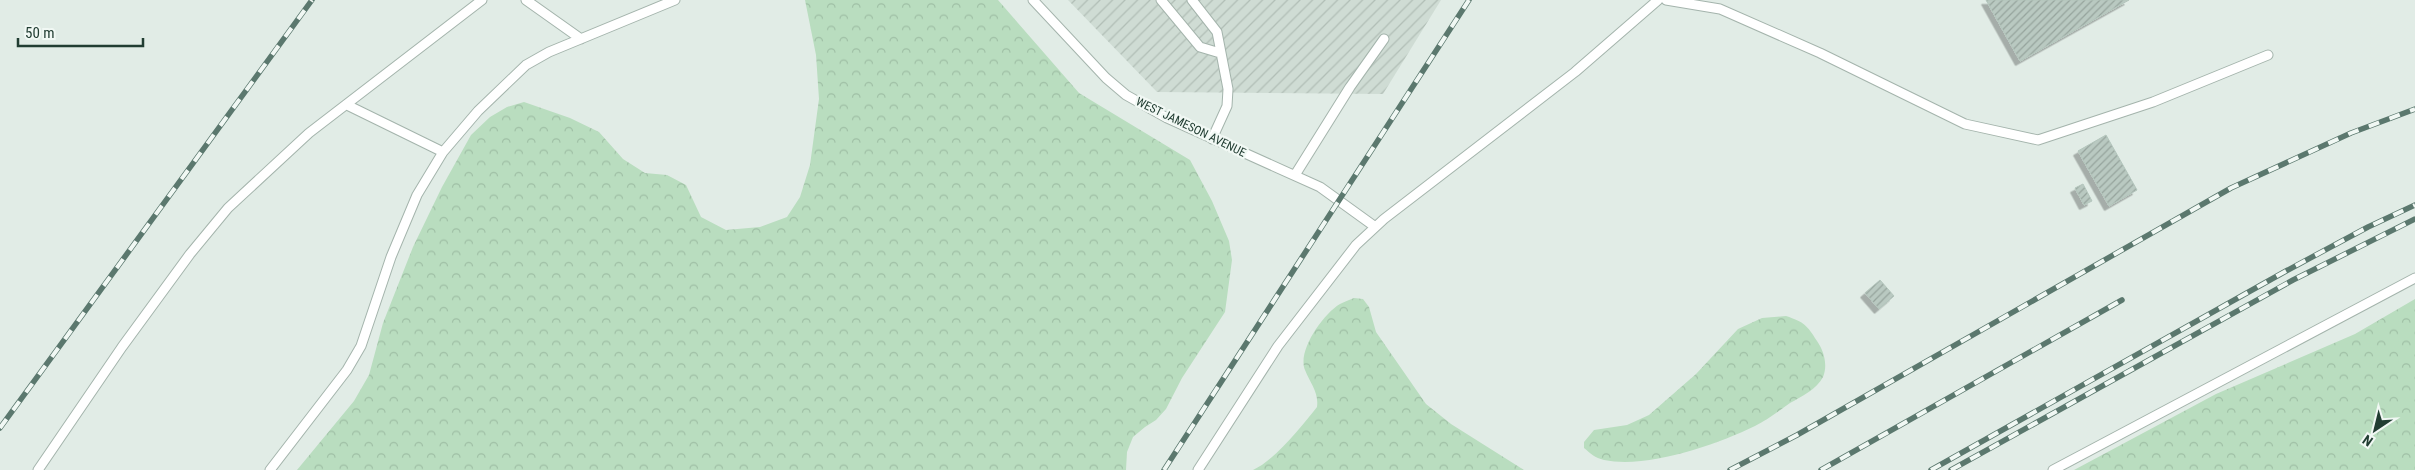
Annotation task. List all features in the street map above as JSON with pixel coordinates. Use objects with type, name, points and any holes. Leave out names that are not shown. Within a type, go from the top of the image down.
[{"type":"lane","points":[[38,470],[122,347],[190,254],[228,208],[309,133],[482,0]]},
{"type":"lane","points":[[526,0],[581,39]]},
{"type":"lane","points":[[270,470],[347,370],[360,346],[402,228],[417,195],[443,152],[478,111],[526,64],[549,52],[675,0]]},
{"type":"lane","name":"WEST JAMESON AVENUE","points":[[1033,0],[1106,78],[1126,94],[1212,139],[1295,175],[1340,199],[1374,226]]},
{"type":"lane","points":[[1161,0],[1200,47],[1220,53]]},
{"type":"lane","points":[[1192,0],[1217,32],[1228,89],[1226,106],[1212,139]]},
{"type":"lane","points":[[1198,470],[1278,346],[1356,245],[1374,226],[1567,78],[1658,0]]},
{"type":"lane","points":[[1666,0],[1720,9],[1820,53],[1965,124],[2038,140],[2153,102],[2268,55]]},
{"type":"lane","points":[[1295,175],[1350,87],[1384,39]]},
{"type":"lane","points":[[347,105],[443,152]]},
{"type":"lane","points":[[2054,470],[2398,285],[2415,278]]},
{"type":"shaded area","points":[[1068,0],[1441,0],[1383,94],[1157,92]]},
{"type":"green space","points":[[805,0],[998,0],[1079,93],[1190,160],[1212,201],[1229,241],[1232,260],[1225,312],[1182,378],[1166,409],[1156,420],[1133,437],[1127,452],[1126,470],[297,470],[354,401],[369,375],[383,323],[413,247],[442,187],[471,135],[490,117],[507,107],[524,102],[570,118],[599,132],[623,159],[645,173],[667,175],[686,185],[701,217],[726,230],[760,227],[787,217],[800,197],[810,165],[819,99],[816,55]]},
{"type":"green space","points":[[1354,298],[1363,299],[1369,307],[1376,332],[1426,404],[1451,424],[1524,470],[1253,470],[1279,451],[1317,407],[1315,392],[1305,370],[1305,353],[1308,343],[1319,324],[1333,309]]},
{"type":"green space","points":[[2415,299],[2415,470],[2074,470],[2216,394],[2355,334]]},
{"type":"green space","points":[[1786,316],[1801,322],[1808,328],[1823,354],[1825,368],[1823,377],[1808,392],[1755,426],[1721,441],[1681,453],[1640,461],[1621,462],[1601,459],[1584,448],[1584,442],[1594,430],[1627,425],[1649,415],[1696,374],[1738,329],[1762,318]]},
{"type":"building","points":[[1986,0],[2129,0],[2020,61]]},
{"type":"building","points":[[2106,135],[2137,190],[2109,206],[2078,151]]},
{"type":"building","points":[[2083,184],[2092,201],[2084,205],[2075,188]]},
{"type":"building","points":[[1880,280],[1894,296],[1879,309],[1865,293]]},
{"type":"railway","points":[[0,428],[312,0]]},
{"type":"railway","points":[[1164,470],[1469,0]]},
{"type":"railway","points":[[1730,470],[1797,435],[2231,188],[2351,133],[2415,109]]},
{"type":"railway","points":[[1931,470],[2286,271],[2368,227],[2415,205]]},
{"type":"railway","points":[[1951,470],[2293,280],[2415,219]]},
{"type":"railway","points":[[1821,470],[2122,300]]}]
